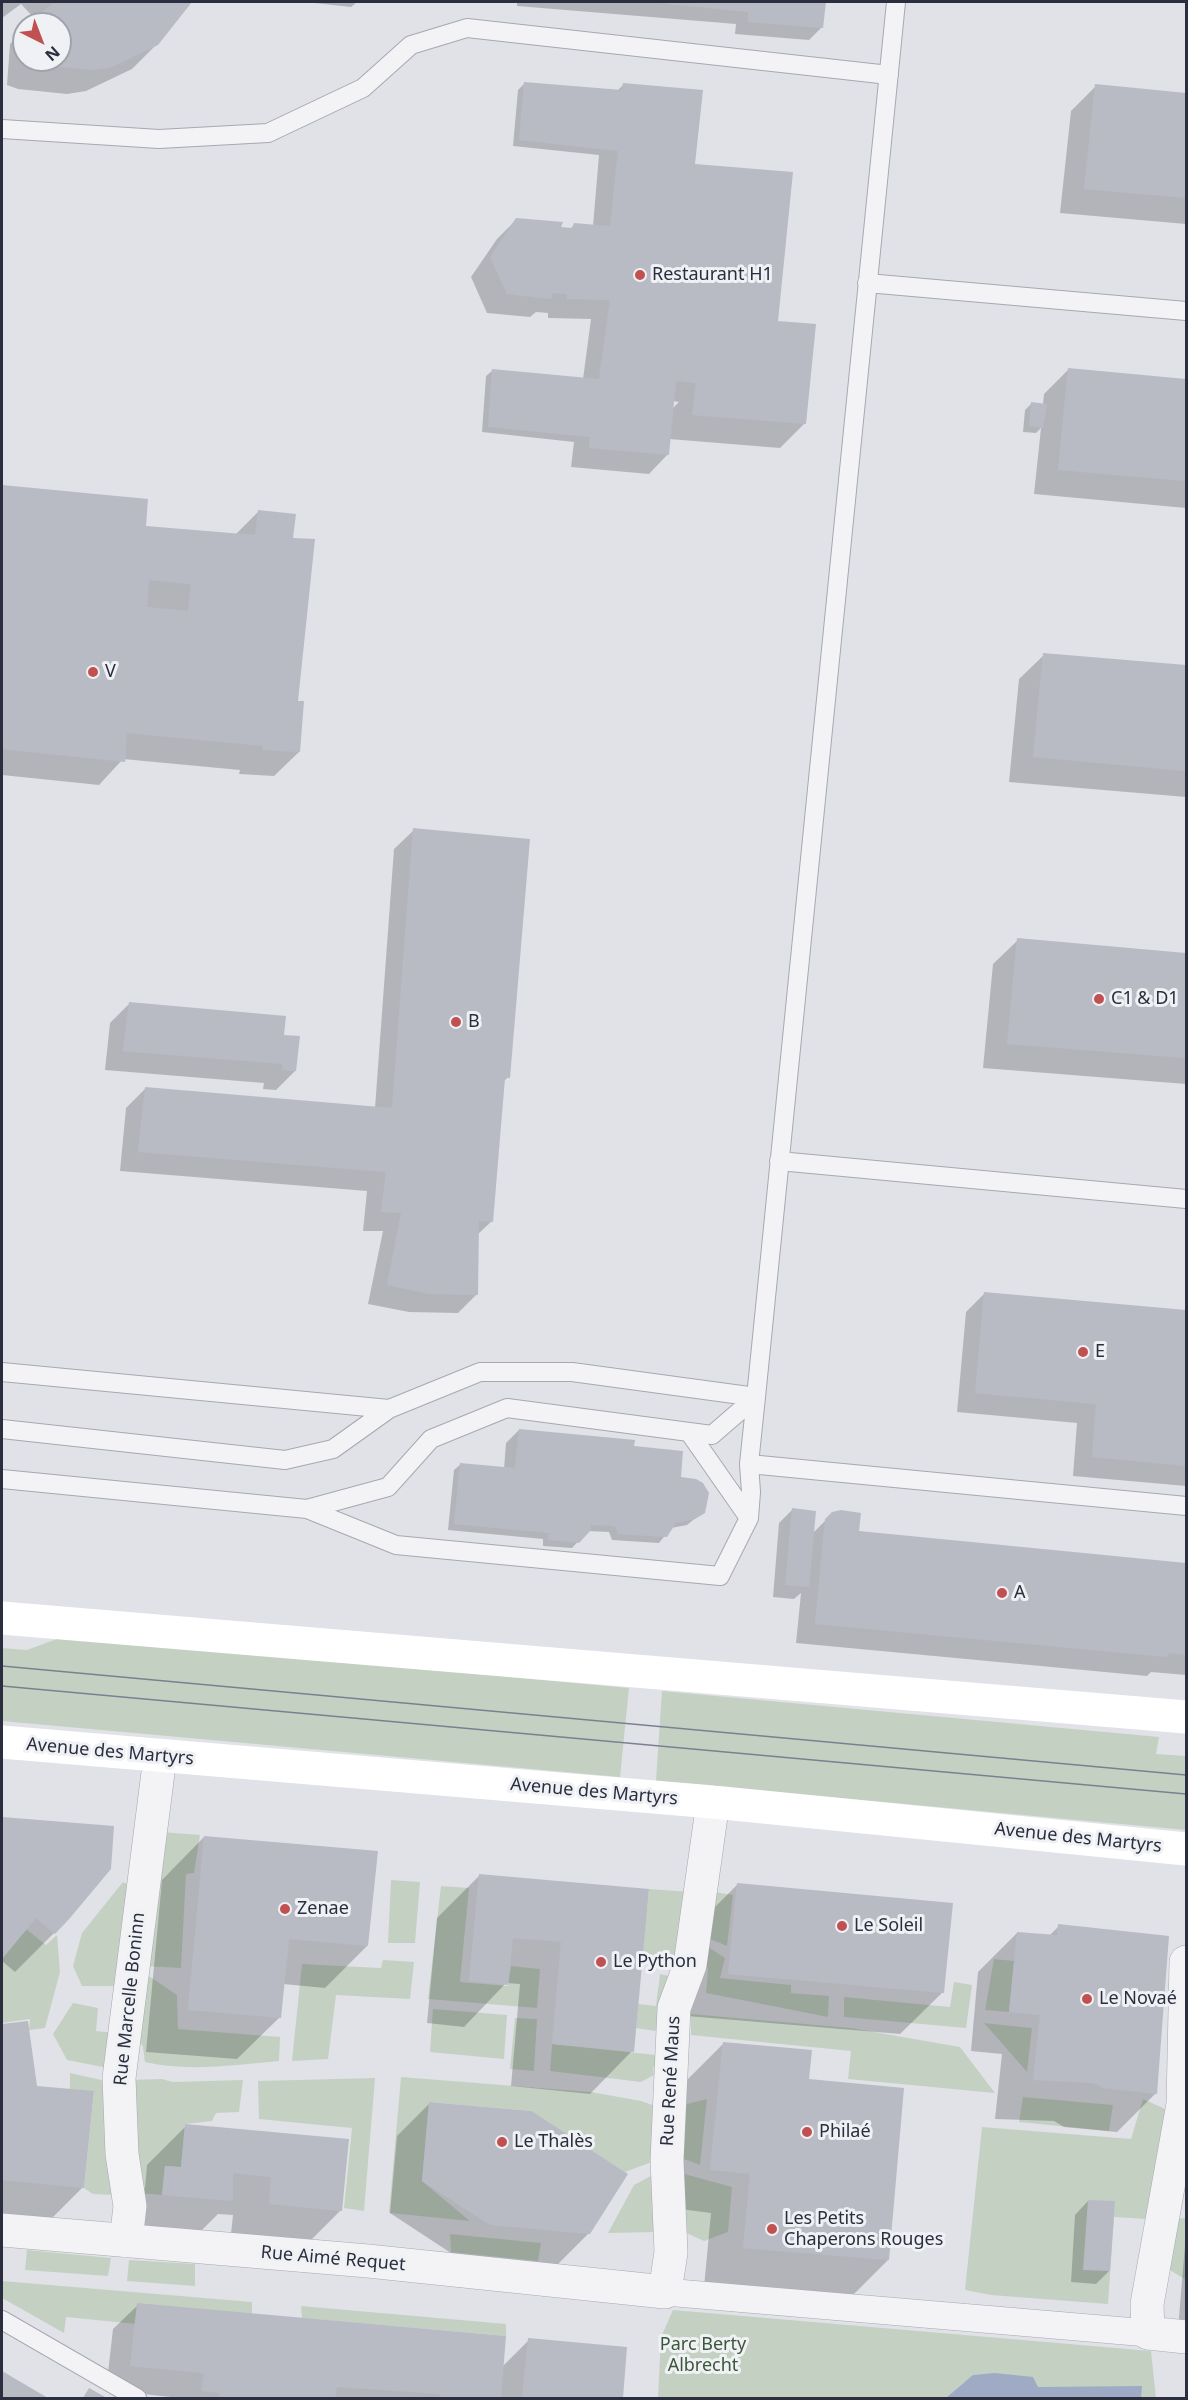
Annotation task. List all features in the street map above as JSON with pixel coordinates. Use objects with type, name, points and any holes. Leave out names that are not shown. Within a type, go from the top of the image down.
[{"type":"main road","points":[[2,1618],[1186,1717]]},
{"type":"main road","name":"Avenue des Martyrs","points":[[2,1742],[713,1802],[1186,1849]]},
{"type":"street","name":"Rue Marcelle Boninn","points":[[126,2241],[130,2206],[122,2154],[119,2078],[127,2000],[154,1817],[160,1757]]},
{"type":"street","name":"Rue René Maus","points":[[665,2292],[671,2252],[667,2160],[675,2008],[690,1965],[713,1802]]},
{"type":"street","points":[[1148,2333],[1147,2304],[1183,2104],[1186,1962]]},
{"type":"street","name":"Rue Aimé Requet","points":[[2,2230],[368,2261],[665,2292]]},
{"type":"street","points":[[665,2292],[1186,2337]]},
{"type":"lane","points":[[2,1479],[307,1509],[396,1545],[720,1576],[749,1518],[751,1492],[749,1464],[896,2]]},
{"type":"lane","points":[[2,129],[159,139],[268,133],[363,88],[411,45],[467,28],[889,75]]},
{"type":"lane","points":[[867,283],[1186,311]]},
{"type":"lane","points":[[779,1161],[1186,1199]]},
{"type":"lane","points":[[2,1429],[285,1460],[333,1449],[389,1409],[480,1371],[572,1372],[756,1396]]},
{"type":"lane","points":[[2,1372],[389,1409]]},
{"type":"lane","points":[[307,1509],[388,1487],[431,1439],[507,1408],[712,1435],[756,1396]]},
{"type":"lane","points":[[688,1432],[749,1518]]},
{"type":"lane","points":[[749,1464],[1186,1506]]},
{"type":"lane","points":[[2,2319],[137,2398]]},
{"type":"green space","points":[[65,1636],[629,1688],[620,1777],[2,1721],[2,1648],[27,1650]]},
{"type":"green space","points":[[662,1691],[1159,1737],[1156,1754],[1186,1756],[1186,1830],[656,1781]]},
{"type":"green space","points":[[162,1832],[200,1835],[194,1873],[186,1874],[181,1968],[143,1966]]},
{"type":"green space","points":[[391,1880],[420,1882],[415,1943],[388,1943]]},
{"type":"green space","points":[[123,1882],[131,1886],[117,1986],[82,1986],[73,1966],[82,1933]]},
{"type":"green space","points":[[441,1886],[469,1888],[460,1982],[508,1986],[511,1966],[540,1969],[537,2008],[428,1999]]},
{"type":"green space","points":[[649,1889],[690,1892],[682,1962],[642,1957]]},
{"type":"green space","points":[[714,1892],[733,1895],[727,1946],[705,1937]]},
{"type":"green space","points":[[26,1929],[46,1945],[57,1935],[60,1972],[45,2028],[29,2030],[30,2019],[2,2023],[2,1959]]},
{"type":"green space","points":[[702,1943],[725,1958],[720,1978],[791,1985],[791,1993],[829,1996],[828,2017],[706,1993],[708,1969],[698,1962]]},
{"type":"green space","points":[[994,1959],[1014,1961],[1009,2012],[985,2010]]},
{"type":"green space","points":[[383,1960],[414,1962],[410,1999],[336,1995],[328,2059],[292,2061],[302,1964],[381,1968]]},
{"type":"green space","points":[[660,1974],[677,1978],[662,2032],[636,2028],[638,2004],[656,2006]]},
{"type":"green space","points":[[142,1976],[149,1976],[177,1995],[178,2029],[280,2037],[279,2061],[195,2067],[145,2062],[143,2047],[134,2029]]},
{"type":"green space","points":[[954,1982],[972,1985],[966,2028],[844,2017],[844,1997],[950,2007]]},
{"type":"green space","points":[[73,2003],[98,2008],[96,2031],[115,2033],[108,2068],[67,2060],[53,2034]]},
{"type":"green space","points":[[433,2009],[507,2015],[504,2059],[430,2052]]},
{"type":"green space","points":[[691,2014],[851,2028],[960,2047],[995,2093],[848,2079],[851,2051],[691,2035]]},
{"type":"green space","points":[[515,2018],[537,2019],[534,2071],[510,2069]]},
{"type":"green space","points":[[984,2023],[1032,2028],[1027,2072]]},
{"type":"green space","points":[[552,2044],[665,2056],[663,2064],[653,2067],[654,2075],[641,2082],[550,2071]]},
{"type":"green space","points":[[70,2073],[110,2082],[113,2195],[93,2194],[84,2188],[94,2092],[70,2089]]},
{"type":"green space","points":[[401,2077],[591,2092],[641,2101],[661,2108],[660,2159],[625,2172],[532,2111],[429,2102],[422,2181],[470,2221],[389,2213]]},
{"type":"green space","points":[[375,2078],[364,2211],[344,2208],[352,2128],[259,2119],[258,2081]]},
{"type":"green space","points":[[162,2079],[173,2082],[243,2080],[239,2112],[216,2113],[212,2121],[185,2124],[181,2167],[165,2166],[162,2195],[137,2193],[129,2080]]},
{"type":"green space","points":[[1023,2097],[1113,2105],[1109,2131],[1019,2122]]},
{"type":"green space","points":[[707,2099],[700,2165],[684,2159],[683,2105]]},
{"type":"green space","points":[[1143,2099],[1174,2113],[1146,2219],[1114,2217],[1108,2304],[991,2295],[965,2290],[982,2127],[1131,2139]]},
{"type":"green space","points":[[662,2170],[659,2232],[608,2233],[634,2185]]},
{"type":"green space","points":[[681,2173],[732,2187],[728,2232],[704,2241],[682,2231]]},
{"type":"green space","points":[[1186,2218],[1186,2280],[1165,2267],[1172,2219]]},
{"type":"green space","points":[[450,2234],[541,2243],[538,2261],[451,2252]]},
{"type":"green space","points":[[27,2250],[111,2258],[108,2276],[25,2270]]},
{"type":"green space","points":[[129,2260],[195,2264],[195,2286],[127,2281]]},
{"type":"green space","points":[[2,2281],[252,2302],[252,2313],[136,2324],[66,2317],[64,2333],[2,2298]]},
{"type":"green space","points":[[301,2306],[506,2324],[506,2336],[302,2318]]},
{"type":"green space","name":"Parc Berty Albrecht","points":[[673,2310],[1151,2351],[1156,2398],[658,2398],[661,2337]]},
{"type":"water","points":[[995,2373],[1033,2377],[1038,2387],[1142,2386],[1141,2398],[946,2398],[973,2375]]},
{"type":"building","points":[[55,2],[192,2],[158,45],[112,67],[93,70],[72,68],[72,12],[42,12]]},
{"type":"building","points":[[649,2],[826,2],[823,28],[748,22],[748,12]]},
{"type":"building","name":"Restaurant H1","points":[[524,82],[622,90],[623,83],[703,90],[695,164],[793,172],[778,321],[816,324],[806,424],[692,415],[696,383],[676,381],[669,455],[589,448],[590,437],[488,427],[492,369],[599,379],[610,300],[567,299],[567,294],[553,293],[551,299],[507,294],[490,257],[516,218],[563,222],[561,227],[572,228],[574,223],[610,226],[618,151],[519,140]]},
{"type":"building","points":[[1095,84],[1186,93],[1186,198],[1084,189]]},
{"type":"building","points":[[1068,368],[1186,379],[1186,481],[1058,470]]},
{"type":"building","points":[[1031,402],[1047,404],[1043,428],[1029,426]]},
{"type":"building","name":"V","points":[[2,485],[148,499],[146,526],[255,535],[258,510],[296,514],[293,538],[315,539],[298,701],[304,701],[300,752],[262,750],[263,746],[127,733],[125,762],[2,749]],"holes":[[[149,580],[191,584],[188,611],[147,607]]]},
{"type":"building","points":[[1043,653],[1186,665],[1186,771],[1033,757]]},
{"type":"building","name":"B","points":[[413,828],[530,839],[510,1078],[505,1078],[493,1222],[479,1221],[478,1295],[429,1294],[387,1285],[401,1213],[381,1212],[386,1172],[138,1152],[145,1087],[392,1108]]},
{"type":"building","name":"C1 & D1","points":[[1017,938],[1186,953],[1186,1058],[1007,1044]]},
{"type":"building","points":[[129,1002],[286,1016],[284,1035],[300,1036],[296,1071],[282,1070],[282,1064],[123,1051]]},
{"type":"building","name":"E","points":[[984,1292],[1186,1310],[1186,1466],[1092,1457],[1096,1404],[975,1393]]},
{"type":"building","points":[[519,1429],[635,1440],[634,1446],[683,1451],[681,1477],[696,1479],[703,1483],[709,1493],[705,1513],[695,1519],[676,1523],[667,1537],[618,1534],[615,1526],[591,1525],[591,1530],[579,1543],[548,1540],[549,1533],[454,1524],[460,1463],[515,1468]]},
{"type":"building","points":[[792,1508],[816,1511],[809,1587],[785,1585]]},
{"type":"building","name":"A","points":[[841,1510],[861,1513],[859,1531],[1186,1563],[1186,1655],[1169,1653],[1167,1657],[815,1624],[825,1519],[832,1512]]},
{"type":"building","points":[[2,1817],[114,1826],[111,1869],[70,1918],[55,1934],[36,1918],[2,1959]]},
{"type":"building","name":"Zenae","points":[[204,1836],[378,1851],[368,1946],[289,1939],[281,2018],[188,2010]]},
{"type":"building","name":"Le Python","points":[[479,1874],[649,1889],[634,2052],[552,2044],[561,1942],[513,1938],[508,1985],[469,1981]]},
{"type":"building","name":"Le Soleil","points":[[737,1883],[953,1903],[944,1993],[728,1974]]},
{"type":"building","name":"Le Novaé","points":[[1058,1924],[1169,1936],[1157,2094],[1103,2088],[1094,2083],[1033,2080],[1040,2015],[1009,2012],[1017,1932],[1057,1935]]},
{"type":"building","points":[[28,2021],[37,2086],[94,2091],[84,2188],[2,2180],[2,2024]]},
{"type":"building","name":"Philaé","points":[[723,2042],[812,2050],[809,2079],[904,2088],[889,2260],[743,2248],[750,2174],[710,2170]]},
{"type":"building","name":"Le Thalès","points":[[429,2102],[532,2111],[628,2174],[590,2234],[490,2225],[422,2181]]},
{"type":"building","points":[[185,2124],[349,2139],[342,2211],[269,2204],[271,2177],[233,2173],[233,2201],[162,2195],[165,2166],[181,2167]]},
{"type":"building","points":[[1088,2200],[1115,2201],[1110,2271],[1083,2270]]},
{"type":"building","points":[[137,2303],[506,2336],[501,2398],[439,2398],[440,2394],[337,2387],[335,2398],[219,2398],[220,2393],[201,2391],[204,2373],[130,2366]]},
{"type":"building","points":[[528,2338],[627,2347],[623,2398],[522,2398]]},
{"type":"building","points":[[2,2371],[48,2398],[2,2398]]},
{"type":"building","points":[[89,2388],[107,2398],[83,2398]]},
{"type":"tram line","points":[[2,1666],[1186,1775]]},
{"type":"tram line","points":[[2,1686],[1186,1794]]},
{"type":"place","name":"Restaurant H1","points":[[640,275]]},
{"type":"place","name":"V","points":[[93,672]]},
{"type":"place","name":"C1 & D1","points":[[1099,999]]},
{"type":"place","name":"B","points":[[456,1022]]},
{"type":"place","name":"E","points":[[1083,1352]]},
{"type":"place","name":"A","points":[[1002,1593]]},
{"type":"place","name":"Zenae","points":[[285,1909]]},
{"type":"place","name":"Le Soleil","points":[[842,1926]]},
{"type":"place","name":"Le Python","points":[[601,1962]]},
{"type":"place","name":"Le Novaé","points":[[1087,1999]]},
{"type":"place","name":"Philaé","points":[[807,2132]]},
{"type":"place","name":"Le Thalès","points":[[502,2142]]},
{"type":"place","name":"Les Petits Chaperons Rouges","points":[[772,2229]]}]
